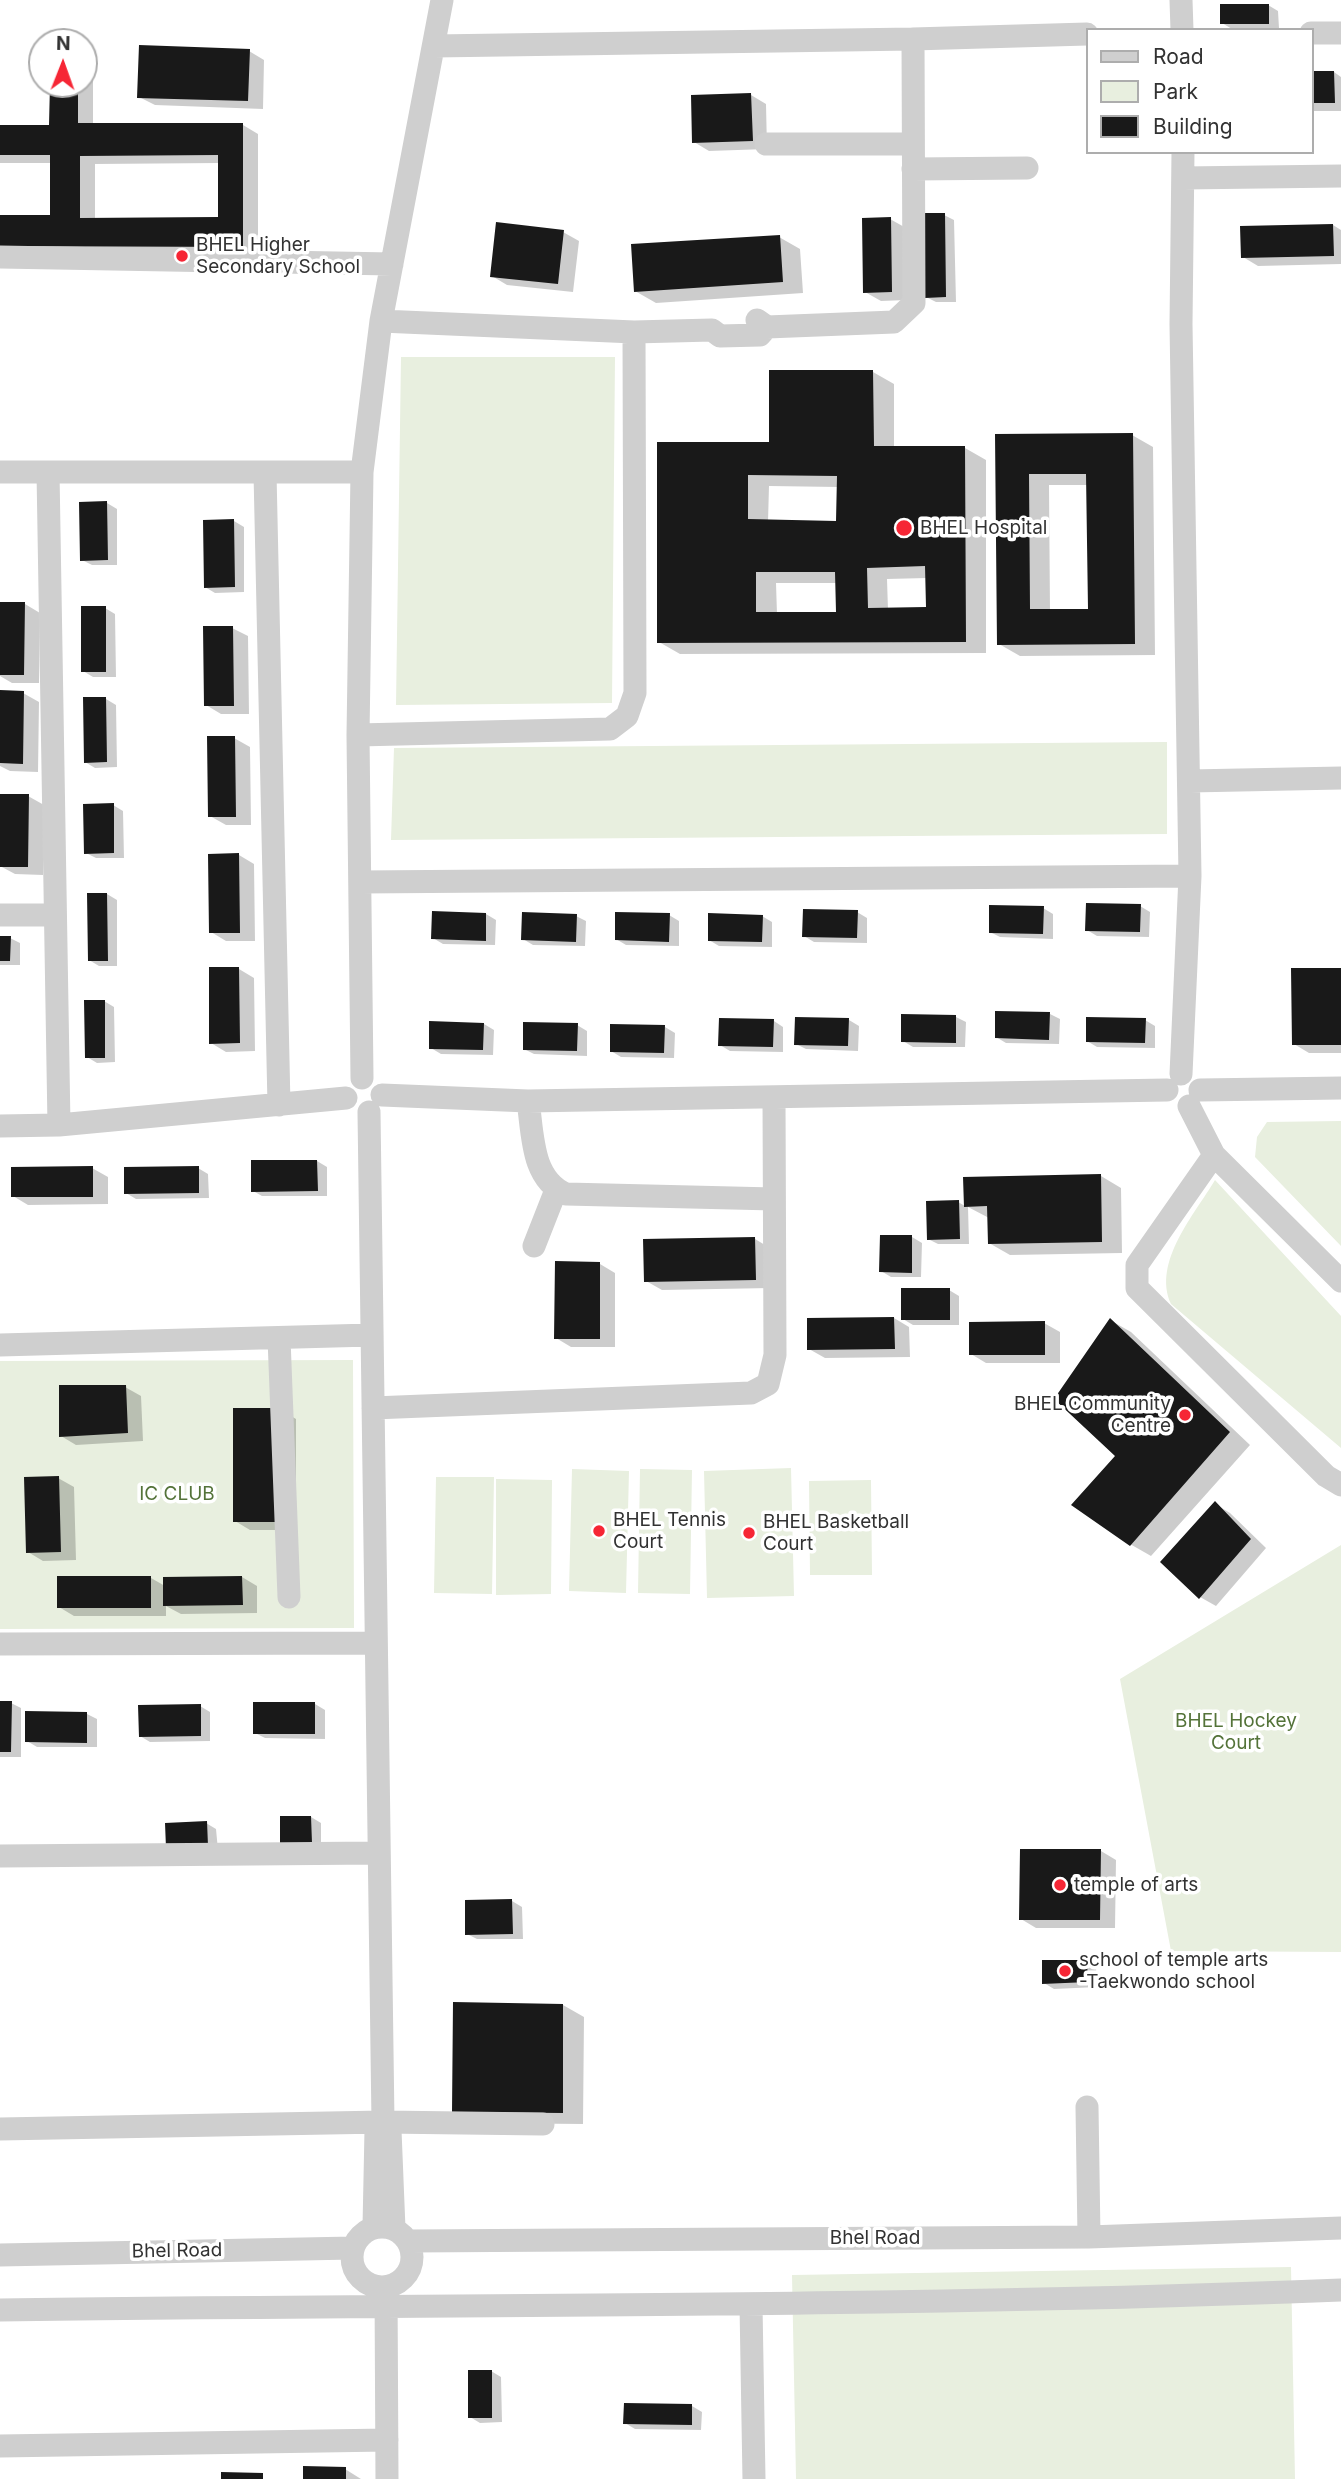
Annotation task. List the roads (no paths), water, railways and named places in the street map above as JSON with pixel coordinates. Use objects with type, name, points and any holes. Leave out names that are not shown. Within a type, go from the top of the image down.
[{"type":"street","points":[[362,1078],[358,735],[362,472],[381,321],[442,0]]},
{"type":"street","points":[[1181,0],[1182,28]]},
{"type":"street","points":[[1313,33],[1341,33]]},
{"type":"street","points":[[433,46],[1086,34]]},
{"type":"street","points":[[381,321],[634,331],[712,330],[720,321],[756,319],[767,327],[894,322],[914,303],[913,39]]},
{"type":"street","points":[[766,144],[913,144]]},
{"type":"street","points":[[1174,1082],[1190,876],[1181,324],[1183,154]]},
{"type":"street","points":[[913,169],[1027,168]]},
{"type":"street","points":[[1183,178],[1341,176]]},
{"type":"street","points":[[0,257],[392,264]]},
{"type":"street","points":[[358,735],[610,729],[627,716],[635,693],[634,331]]},
{"type":"street","points":[[0,472],[362,472]]},
{"type":"street","points":[[48,472],[59,1125]]},
{"type":"street","points":[[265,473],[279,1105]]},
{"type":"street","points":[[1190,781],[1341,778]]},
{"type":"street","points":[[360,881],[1190,876]]},
{"type":"street","points":[[0,915],[55,915]]},
{"type":"street","points":[[362,1078],[349,1086],[346,1098],[352,1108],[375,1103],[774,1098],[1196,1079],[1194,1098],[1214,1155],[1341,1281]]},
{"type":"street","points":[[362,1078],[378,1084],[375,1103],[371,1335],[383,2122],[390,2130],[392,2233],[413,2261],[404,2279],[386,2296],[387,2479]]},
{"type":"street","points":[[1194,1098],[1341,1088]]},
{"type":"street","points":[[0,1126],[59,1125],[346,1098]]},
{"type":"street","points":[[373,1408],[751,1393],[768,1384],[775,1355],[774,1098]]},
{"type":"street","points":[[528,1101],[539,1167],[545,1181],[556,1190],[580,1195],[774,1199]]},
{"type":"street","points":[[1214,1155],[1137,1265],[1137,1288],[1326,1476],[1341,1485]]},
{"type":"street","points":[[534,1246],[556,1190]]},
{"type":"street","points":[[0,1345],[371,1335]]},
{"type":"street","points":[[279,1338],[289,1597]]},
{"type":"street","points":[[0,1644],[374,1643]]},
{"type":"street","points":[[0,1856],[378,1853]]},
{"type":"street","points":[[1087,2107],[1089,2237]]},
{"type":"street","points":[[0,2129],[383,2122],[543,2124]]},
{"type":"street","name":"Bhel Road","points":[[392,2233],[1089,2237],[1341,2228]]},
{"type":"street","points":[[386,2296],[359,2276],[352,2258],[354,2248],[365,2232],[392,2233]]},
{"type":"street","name":"Bhel Road","points":[[0,2255],[354,2248]]},
{"type":"street","points":[[0,2310],[386,2296],[751,2305],[1341,2290]]},
{"type":"street","points":[[751,2305],[754,2479]]},
{"type":"street","points":[[0,2446],[387,2440]]},
{"type":"place","name":"BHEL Higher Secondary School","points":[[182,256]]},
{"type":"place","name":"BHEL Hospital","points":[[904,528]]},
{"type":"place","name":"BHEL Community Centre","points":[[1185,1415]]},
{"type":"place","name":"BHEL Tennis Court","points":[[599,1531]]},
{"type":"place","name":"BHEL Basketball Court","points":[[749,1533]]},
{"type":"place","name":"temple of arts","points":[[1060,1885]]},
{"type":"place","name":"school of temple arts -Taekwondo school","points":[[1065,1971]]},
{"type":"park label","name":"IC CLUB","points":[[177,1494]]},
{"type":"park label","name":"BHEL Hockey Court","points":[[1236,1732]]}]
